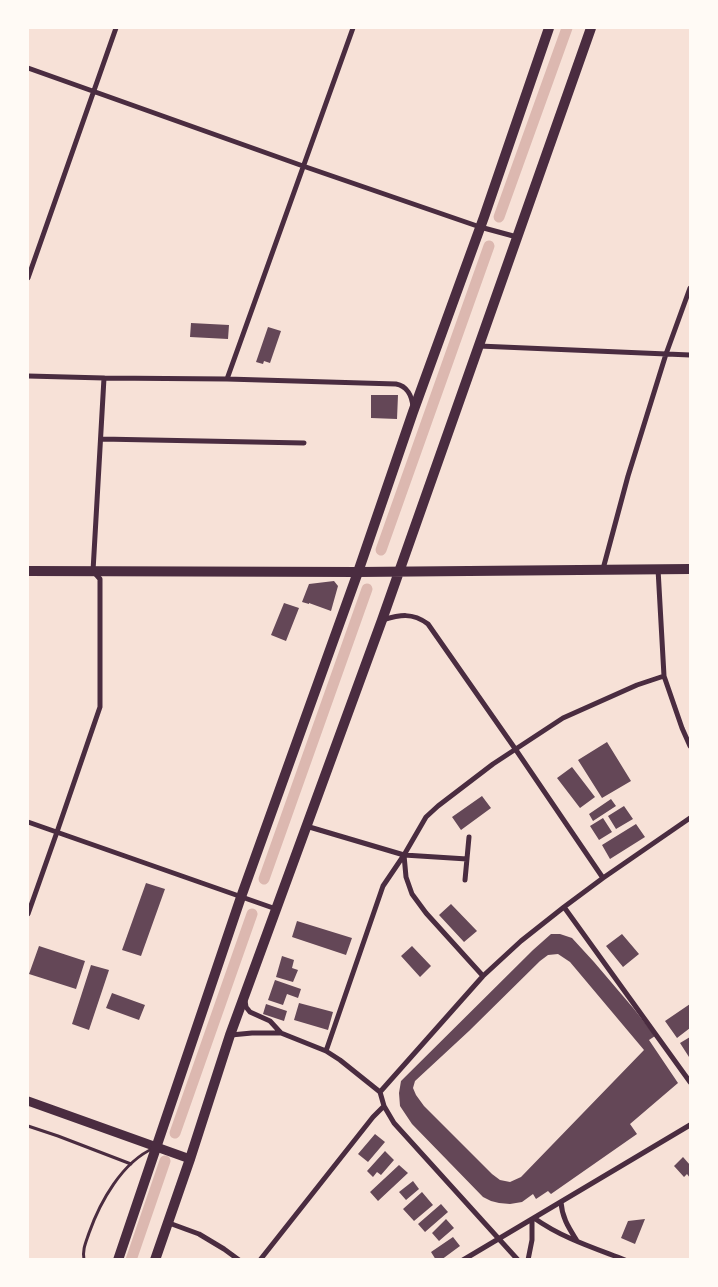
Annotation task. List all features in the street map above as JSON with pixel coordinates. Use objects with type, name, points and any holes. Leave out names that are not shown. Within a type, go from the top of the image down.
[{"type":"main road","points":[[118,1260],[241,896],[358,572],[549,28]]},
{"type":"main road","points":[[155,1260],[169,1223],[230,1035],[382,620],[591,28]]},
{"type":"main road","points":[[28,571],[358,572],[690,569]]},
{"type":"street","points":[[28,278],[116,28]]},
{"type":"street","points":[[227,379],[353,28]]},
{"type":"street","points":[[28,68],[303,166],[480,227],[516,237]]},
{"type":"street","points":[[603,569],[628,476],[666,354],[690,288]]},
{"type":"street","points":[[478,346],[690,355]]},
{"type":"street","points":[[28,376],[396,384],[404,387],[410,395],[413,412]]},
{"type":"street","points":[[28,914],[100,707],[100,579],[93,572],[104,378]]},
{"type":"street","points":[[101,439],[304,443]]},
{"type":"street","points":[[658,568],[664,676],[690,746]]},
{"type":"street","points":[[382,620],[403,615],[414,616],[428,624],[603,878]]},
{"type":"street","points":[[326,1051],[383,886],[426,817],[493,764],[563,718],[637,685],[664,676]]},
{"type":"street","points":[[380,1092],[483,976],[521,942],[564,906],[690,818]]},
{"type":"street","points":[[28,822],[276,909]]},
{"type":"street","points":[[306,826],[404,855],[466,859]]},
{"type":"street","points":[[464,880],[469,837]]},
{"type":"street","points":[[404,855],[406,877],[412,894],[426,913],[483,976]]},
{"type":"street","points":[[564,906],[690,1082]]},
{"type":"street","points":[[245,995],[246,1007],[250,1012],[270,1021],[281,1033]]},
{"type":"street","points":[[230,1035],[281,1033],[326,1051],[340,1060],[380,1092],[384,1106],[394,1123],[518,1260]]},
{"type":"street","points":[[28,1101],[190,1159]]},
{"type":"street","points":[[260,1260],[373,1117],[384,1106]]},
{"type":"street","points":[[463,1260],[690,1125]]},
{"type":"street","points":[[561,1202],[563,1216],[577,1242]]},
{"type":"street","points":[[533,1219],[577,1242],[625,1260]]},
{"type":"street","points":[[528,1260],[532,1240],[533,1219]]},
{"type":"street","points":[[169,1223],[199,1234],[239,1260]]},
{"type":"lane","points":[[28,1126],[131,1164]]},
{"type":"lane","points":[[84,1260],[84,1247],[94,1220],[118,1178],[146,1152],[157,1147]]},
{"type":"building","points":[[191,323],[229,325],[228,339],[190,337]]},
{"type":"building","points":[[268,327],[281,331],[270,363],[264,361],[263,364],[256,362]]},
{"type":"building","points":[[371,395],[398,395],[397,419],[371,418]]},
{"type":"building","points":[[334,581],[338,586],[331,611],[302,602],[309,584]]},
{"type":"building","points":[[284,603],[299,608],[286,641],[271,635]]},
{"type":"building","points":[[607,742],[631,781],[602,798],[578,760]]},
{"type":"building","points":[[572,767],[595,797],[580,808],[557,778]]},
{"type":"building","points":[[482,796],[491,808],[461,830],[452,817]]},
{"type":"building","points":[[611,799],[616,806],[593,821],[589,814]]},
{"type":"building","points":[[624,806],[633,819],[616,829],[608,816]]},
{"type":"building","points":[[603,818],[612,832],[599,840],[590,826]]},
{"type":"building","points":[[636,824],[645,837],[610,859],[602,845]]},
{"type":"building","points":[[146,883],[165,889],[141,956],[122,950]]},
{"type":"building","points":[[451,904],[477,931],[464,942],[439,915]]},
{"type":"building","points":[[297,921],[352,938],[346,955],[292,937]]},
{"type":"building","points":[[551,934],[560,934],[572,938],[655,1036],[649,1040],[678,1083],[630,1124],[637,1134],[551,1194],[548,1191],[536,1199],[533,1194],[522,1202],[499,1203],[483,1197],[412,1124],[400,1106],[399,1093],[401,1081]],"holes":[[[558,954],[570,962],[644,1050],[521,1177],[510,1182],[500,1180],[424,1106],[413,1088],[415,1081],[540,961],[548,955]]]},
{"type":"building","points":[[622,934],[639,954],[623,967],[606,946]]},
{"type":"building","points":[[39,946],[85,961],[76,989],[29,974]]},
{"type":"building","points":[[412,946],[431,966],[420,977],[401,956]]},
{"type":"building","points":[[282,956],[294,960],[292,968],[298,970],[293,982],[276,977]]},
{"type":"building","points":[[91,965],[109,970],[89,1030],[72,1024]]},
{"type":"building","points":[[275,980],[301,989],[298,998],[287,994],[283,1005],[268,1000]]},
{"type":"building","points":[[112,993],[145,1005],[139,1020],[106,1008]]},
{"type":"building","points":[[299,1003],[333,1012],[328,1030],[294,1020]]},
{"type":"building","points":[[266,1004],[287,1011],[284,1021],[263,1014]]},
{"type":"building","points":[[690,1004],[690,1028],[677,1038],[665,1021]]},
{"type":"building","points":[[690,1037],[690,1057],[689,1057],[680,1043]]},
{"type":"building","points":[[375,1134],[385,1142],[368,1162],[358,1154]]},
{"type":"building","points":[[385,1151],[394,1160],[381,1175],[377,1172],[373,1177],[367,1171]]},
{"type":"building","points":[[683,1157],[690,1165],[690,1178],[687,1174],[684,1177],[674,1166]]},
{"type":"building","points":[[399,1165],[408,1173],[378,1201],[370,1192]]},
{"type":"building","points":[[413,1181],[419,1189],[406,1200],[399,1192]]},
{"type":"building","points":[[422,1192],[433,1205],[414,1221],[403,1209]]},
{"type":"building","points":[[441,1204],[448,1212],[425,1232],[418,1224]]},
{"type":"building","points":[[446,1219],[454,1228],[439,1241],[432,1233]]},
{"type":"building","points":[[645,1219],[635,1244],[621,1238],[628,1221]]},
{"type":"building","points":[[453,1237],[460,1246],[441,1260],[436,1260],[431,1252]]},
{"type":"waterway","points":[[499,217],[567,28]]},
{"type":"waterway","points":[[381,550],[489,246]]},
{"type":"waterway","points":[[264,879],[367,589]]},
{"type":"waterway","points":[[175,1133],[252,914]]},
{"type":"waterway","points":[[131,1260],[165,1161]]}]
